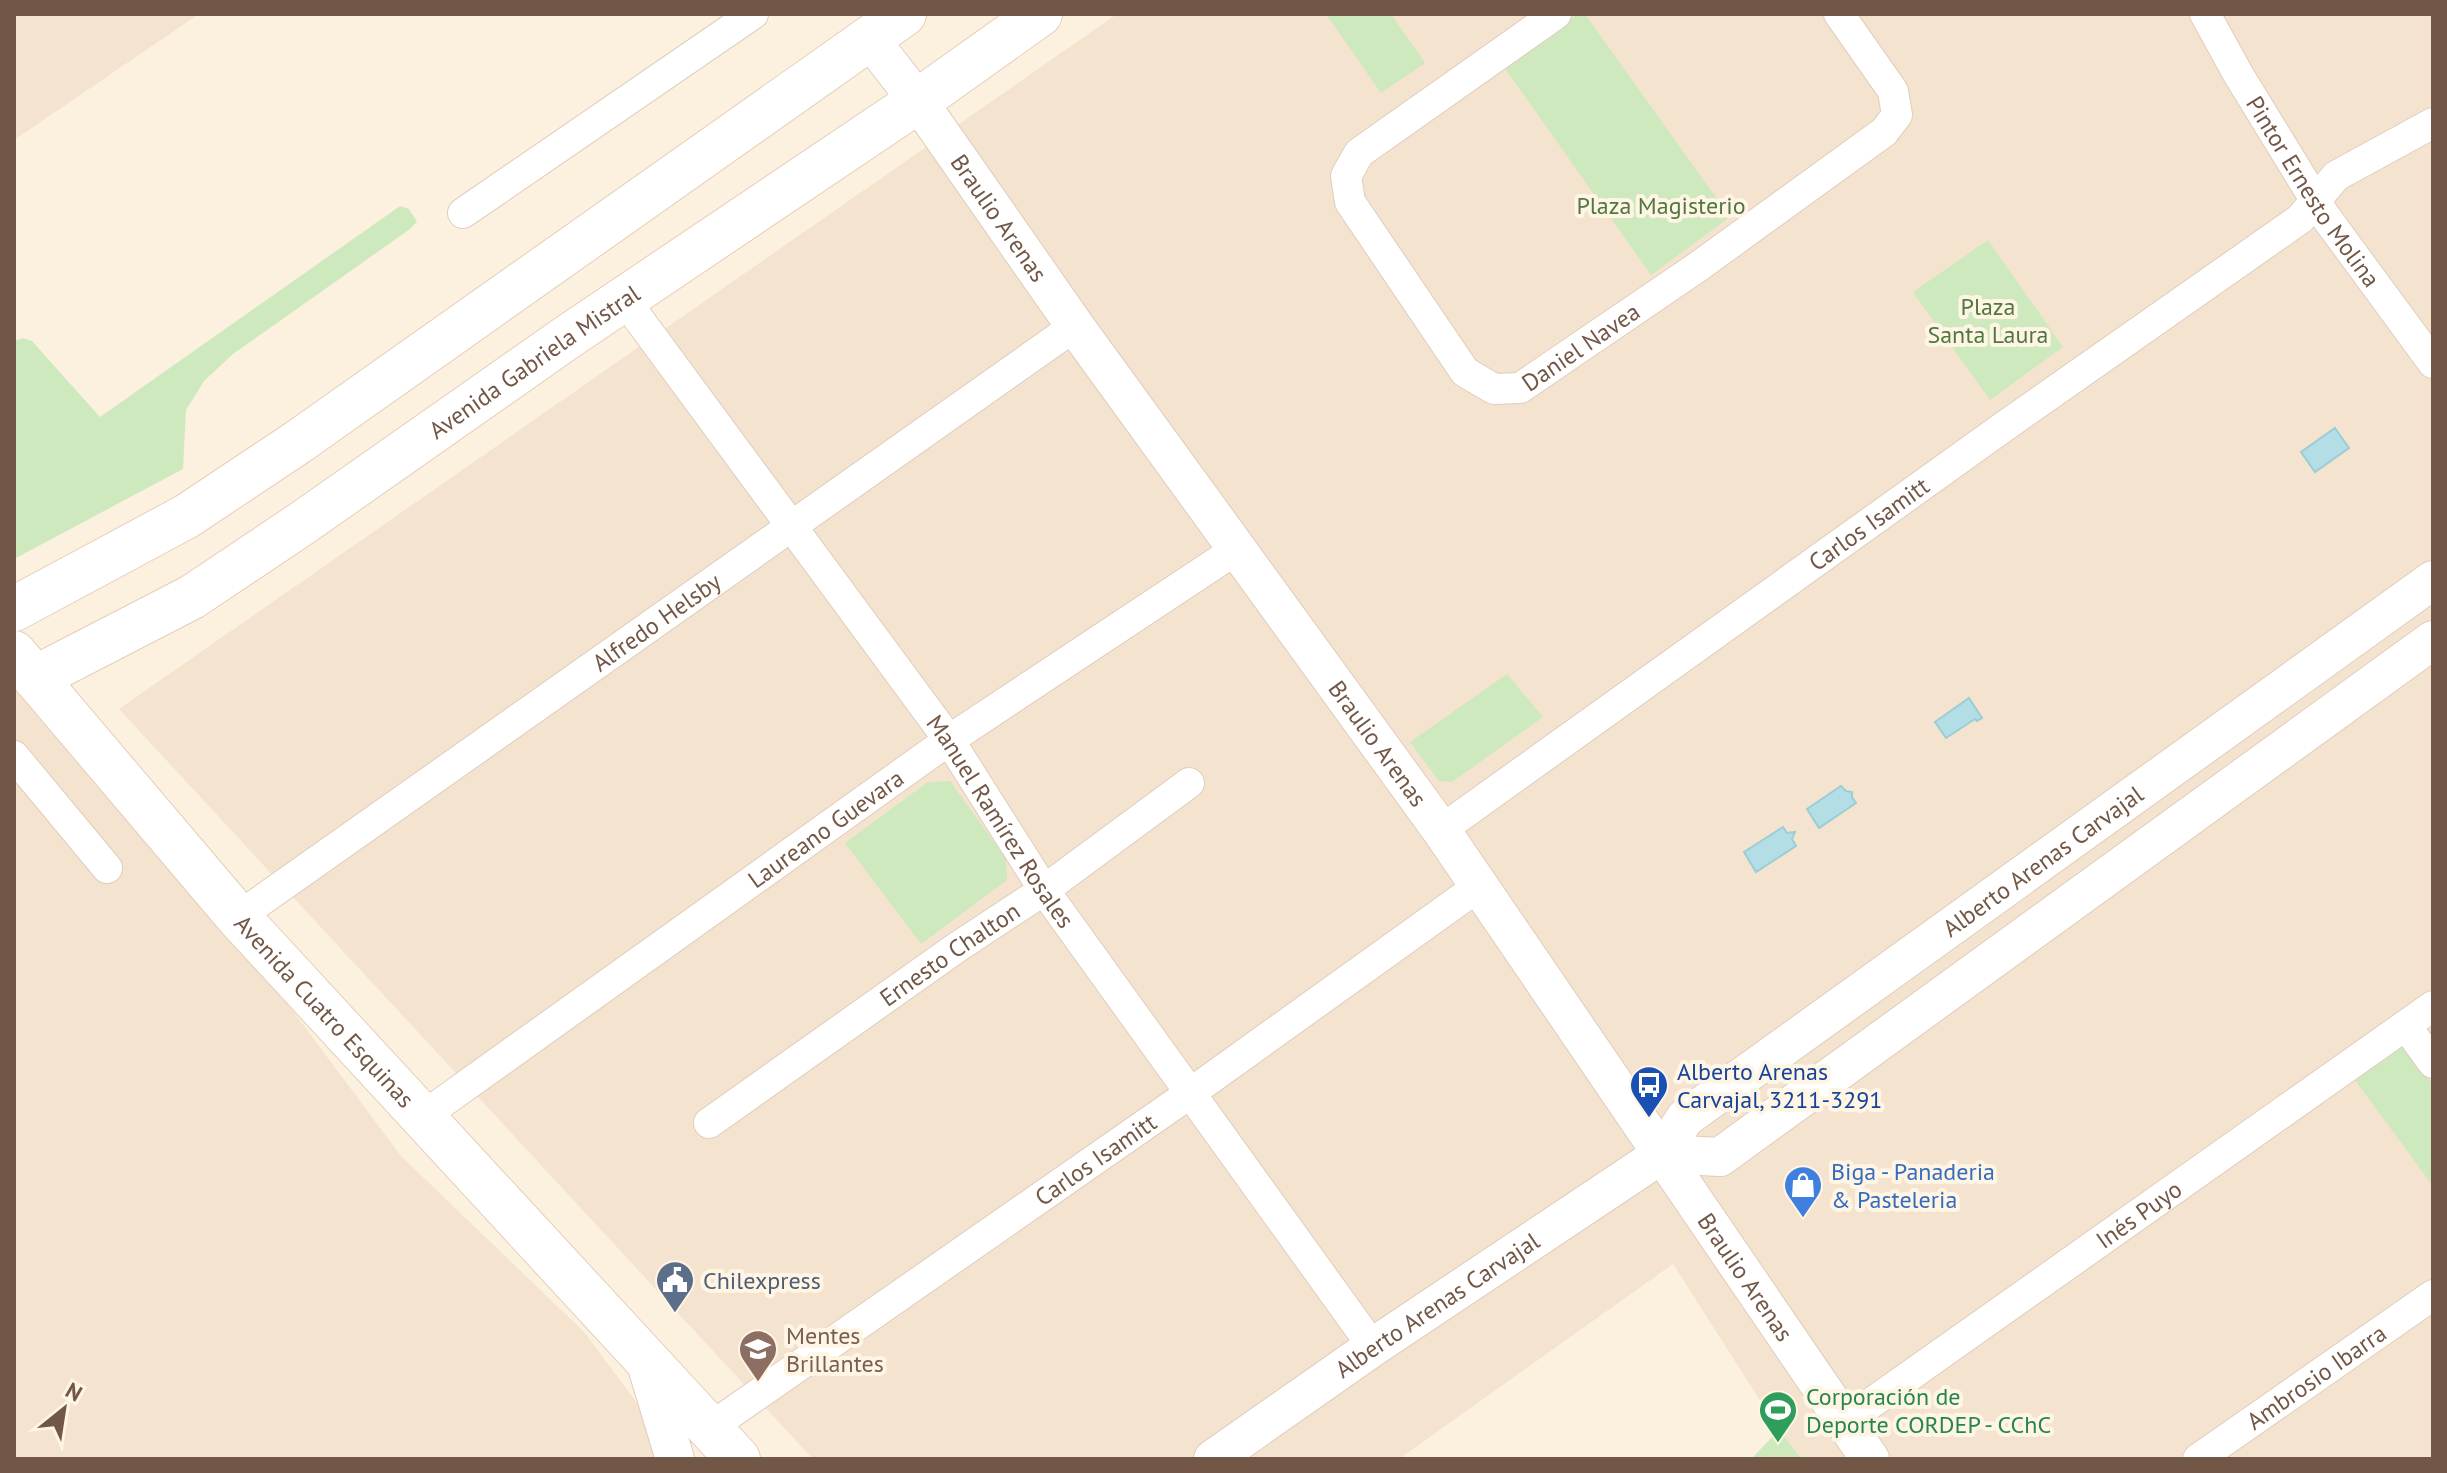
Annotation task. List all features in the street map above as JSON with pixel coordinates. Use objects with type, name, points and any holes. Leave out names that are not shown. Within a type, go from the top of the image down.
[{"type":"main road","name":"Avenida Gabriela Mistral","points":[[21,673],[192,597],[918,101],[1040,14]]},
{"type":"main road","points":[[14,609],[199,508],[298,442],[887,26]]},
{"type":"main road","name":"Avenida Cuatro Esquinas","points":[[21,673],[238,917],[645,1360],[711,1449]]},
{"type":"street","points":[[463,213],[753,14]]},
{"type":"street","name":"Daniel Navea","points":[[1538,19],[1359,153],[1346,176],[1350,202],[1465,372],[1494,389],[1520,388],[1699,266],[1884,132],[1897,115],[1893,91],[1839,14]]},
{"type":"street","name":"Pintor Ernesto Molina","points":[[2205,14],[2307,210],[2433,363]]},
{"type":"street","name":"Braulio Arenas","points":[[887,26],[918,101],[1075,326],[1441,830],[1870,1459]]},
{"type":"street","name":"Carlos Isamitt","points":[[1441,830],[2307,210],[2336,176],[2433,123]]},
{"type":"street","name":"Manuel Ramírez Rosales","points":[[624,299],[949,740],[1044,890],[1373,1347]]},
{"type":"street","name":"Alfredo Helsby","points":[[238,917],[1075,326]]},
{"type":"street","name":"Laureano Guevara","points":[[422,1117],[949,740],[1237,549]]},
{"type":"street","name":"Alberto Arenas Carvajal","points":[[1213,1459],[1373,1347],[1662,1154],[1685,1118],[2433,580]]},
{"type":"street","points":[[1662,1154],[1720,1157],[2433,640]]},
{"type":"street","points":[[14,756],[107,868]]},
{"type":"street","name":"Ernesto Chalton","points":[[709,1123],[956,948],[1044,890],[1189,783]]},
{"type":"street","name":"Carlos Isamitt","points":[[711,1449],[1189,1094],[1479,886]]},
{"type":"street","name":"Inés Puyo","points":[[1843,1423],[2433,1006]]},
{"type":"street","points":[[2406,1026],[2433,1063]]},
{"type":"street","name":"Ambrosio Ibarra","points":[[2198,1459],[2433,1295]]},
{"type":"street","points":[[645,1360],[675,1459]]},
{"type":"shaded area","points":[[14,14],[199,14],[14,140]]},
{"type":"shaded area","points":[[1117,14],[2433,14],[2433,1459],[1802,1459],[1779,1430],[1673,1264],[1399,1459],[813,1459],[119,709]]},
{"type":"shaded area","points":[[14,683],[266,975],[401,1156],[584,1332],[679,1459],[14,1459]]},
{"type":"green space","points":[[1326,14],[1391,14],[1425,63],[1381,93]]},
{"type":"green space","name":"Plaza Magisterio","points":[[1578,14],[1585,14],[1730,217],[1651,275],[1504,67]]},
{"type":"green space","points":[[400,206],[409,209],[417,222],[410,229],[233,354],[204,381],[186,410],[183,469],[14,559],[14,341],[23,338],[32,341],[100,417]]},
{"type":"green space","name":"Plaza Santa Laura","points":[[1988,240],[2063,347],[1990,400],[1913,292]]},
{"type":"green space","points":[[1507,674],[1543,717],[1452,782],[1439,781],[1410,742]]},
{"type":"green space","points":[[950,781],[1006,859],[1007,880],[921,944],[845,843],[928,782]]},
{"type":"green space","points":[[2404,1045],[2433,1084],[2433,1186],[2355,1080]]},
{"type":"green space","name":"Corporación de Deporte CORDEP - CChC","points":[[1779,1430],[1802,1459],[1751,1459]]},
{"type":"water","points":[[2335,428],[2349,448],[2315,472],[2301,452]]},
{"type":"water","points":[[1969,698],[1982,718],[1975,719],[1946,738],[1935,722]]},
{"type":"water","points":[[1841,786],[1852,792],[1856,803],[1819,828],[1807,809]]},
{"type":"water","points":[[1783,827],[1787,833],[1795,832],[1792,839],[1796,846],[1756,872],[1744,852]]},
{"type":"place","name":"Alberto Arenas Carvajal, 3211-3291","points":[[1649,1119]]},
{"type":"place","name":"Biga - Panaderia & Pasteleria","points":[[1803,1219]]},
{"type":"place","name":"Chilexpress","points":[[675,1314]]},
{"type":"place","name":"Mentes Brillantes","points":[[758,1383]]},
{"type":"place","name":"Corporación de Deporte CORDEP - CChC","points":[[1778,1444]]}]
